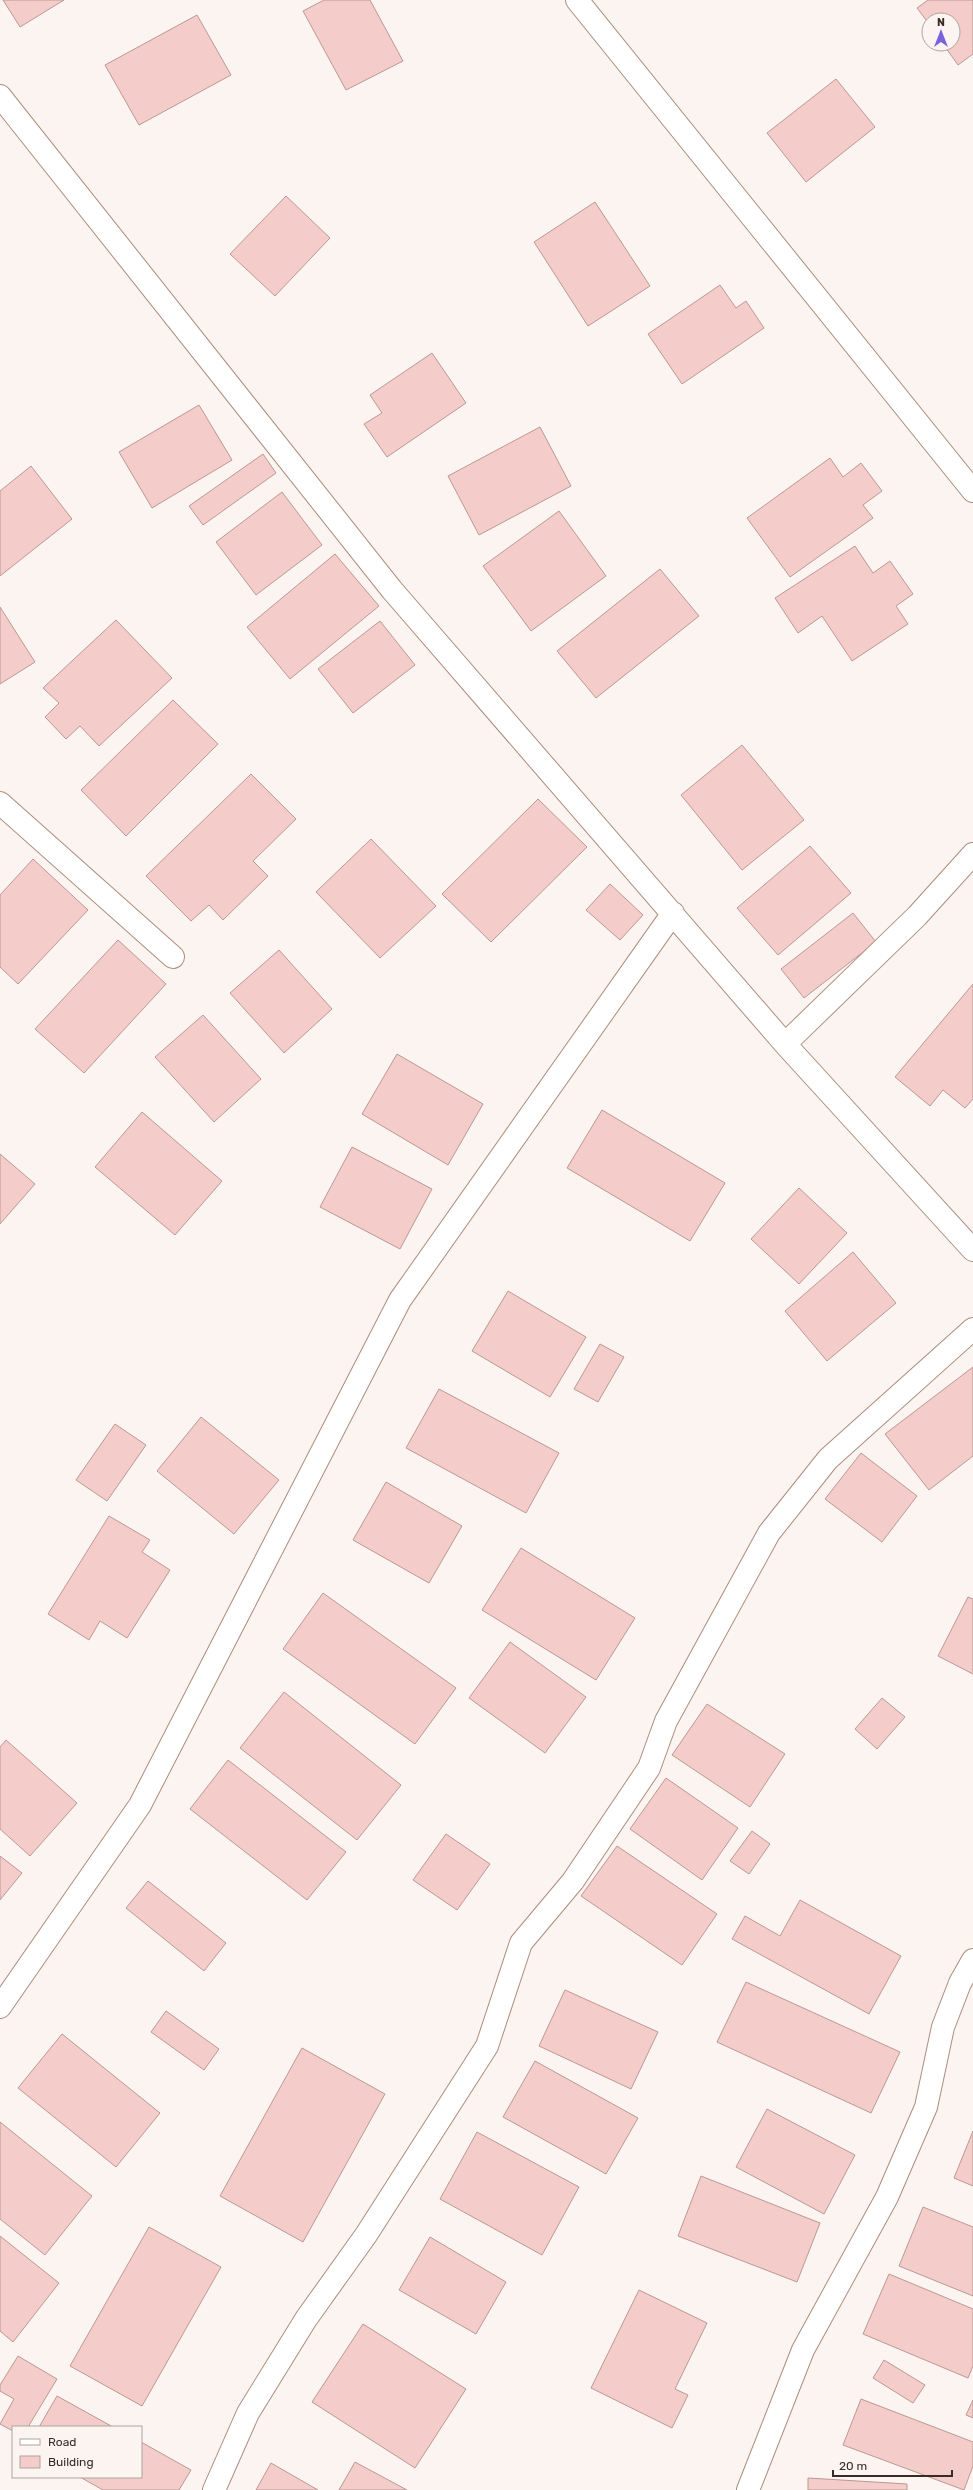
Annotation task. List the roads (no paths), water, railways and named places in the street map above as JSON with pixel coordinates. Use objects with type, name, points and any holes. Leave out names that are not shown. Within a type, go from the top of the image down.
[{"type":"street","points":[[577,0],[973,491]]},
{"type":"street","points":[[0,96],[392,590],[785,1044],[973,1250]]},
{"type":"street","points":[[0,803],[173,957]]},
{"type":"street","points":[[785,1044],[917,916],[973,854]]},
{"type":"street","points":[[0,2007],[140,1805],[400,1300],[673,913]]},
{"type":"street","points":[[214,2490],[248,2413],[306,2319],[366,2235],[487,2046],[521,1943],[573,1881],[648,1768],[666,1721],[769,1532],[828,1458],[973,1329]]},
{"type":"street","points":[[748,2490],[803,2350],[887,2197],[926,2107],[943,2027],[960,1983],[973,1960]]}]
